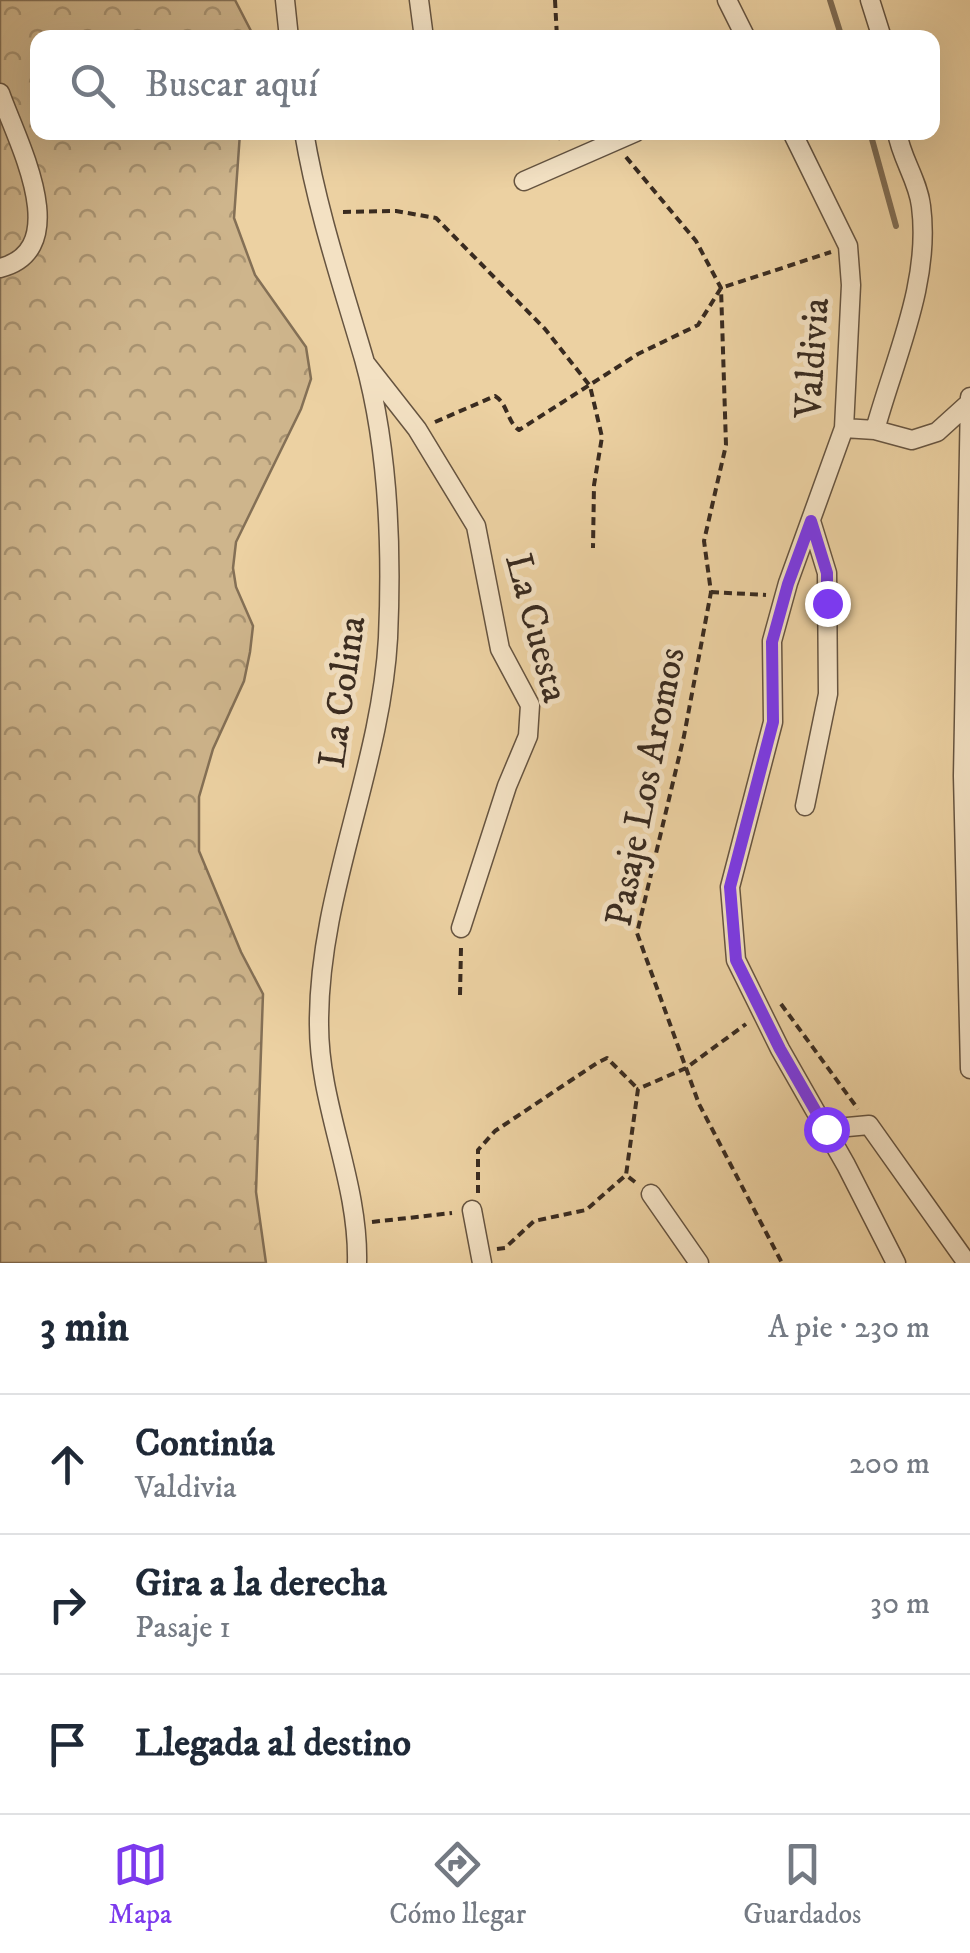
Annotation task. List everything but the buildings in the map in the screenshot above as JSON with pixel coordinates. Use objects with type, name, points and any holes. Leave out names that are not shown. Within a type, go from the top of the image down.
[{"type":"street","points":[[286,0],[288,30]]},
{"type":"street","points":[[419,0],[423,30]]},
{"type":"street","points":[[727,0],[742,30]]},
{"type":"street","points":[[870,0],[879,30]]},
{"type":"street","points":[[0,93],[36,191],[39,221],[30,250],[16,264],[0,268]]},
{"type":"street","name":"La Colina","points":[[306,140],[320,213],[364,362],[382,471],[389,582],[384,693],[327,938],[319,1028],[328,1098],[346,1163],[356,1224],[357,1263]]},
{"type":"street","name":"Valdivia","points":[[796,140],[848,246],[851,285],[844,428],[772,642],[773,722],[730,887],[736,960],[770,1006],[826,1129],[896,1263]]},
{"type":"street","points":[[875,430],[910,316],[923,255],[921,202],[901,140]]},
{"type":"street","points":[[524,181],[613,141]]},
{"type":"street","name":"La Cuesta","points":[[364,362],[417,429],[476,526],[500,649],[530,704],[528,736],[507,786],[461,928]]},
{"type":"street","points":[[844,428],[875,430],[912,440],[936,432],[969,401]]},
{"type":"street","points":[[969,401],[966,776],[970,1069]]},
{"type":"street","points":[[805,806],[828,694],[827,573],[811,521]]},
{"type":"street","points":[[826,1129],[870,1125],[967,1263]]},
{"type":"street","points":[[650,1194],[699,1263]]},
{"type":"street","points":[[472,1210],[480,1257]]},
{"type":"path","points":[[555,0],[556,30]]},
{"type":"path","points":[[613,141],[696,241],[721,288]]},
{"type":"path","points":[[320,213],[396,211],[436,218],[545,328],[590,386],[602,437],[594,485],[593,548]]},
{"type":"path","points":[[417,429],[495,396],[519,430],[638,354],[698,325],[721,288],[848,246]]},
{"type":"path","name":"Pasaje Los Aromos","points":[[721,288],[726,445],[704,541],[711,592],[684,736],[637,934],[700,1104],[782,1263]]},
{"type":"path","points":[[711,592],[785,596]]},
{"type":"path","points":[[460,995],[461,928]]},
{"type":"path","points":[[638,1089],[686,1068],[770,1006],[792,1014],[870,1125]]},
{"type":"path","points":[[356,1224],[472,1210],[478,1205],[478,1150],[495,1131],[607,1058],[638,1089]]},
{"type":"path","points":[[480,1257],[504,1248],[534,1222],[586,1210],[626,1174],[638,1089]]},
{"type":"path","points":[[626,1174],[650,1194]]},
{"type":"green space","points":[[0,0],[235,0],[250,30],[30,30],[30,140],[240,140],[234,218],[255,275],[306,347],[311,379],[301,409],[236,542],[236,587],[253,626],[250,652],[244,681],[213,749],[199,797],[199,851],[263,994],[256,1192],[266,1263],[0,1263]]},
{"type":"waterway","points":[[830,0],[839,30]]},
{"type":"waterway","points":[[872,140],[896,226]]},
{"type":"route","points":[[826,1129],[736,960],[730,887],[773,722],[772,642],[811,521],[827,573],[827,603]]}]
